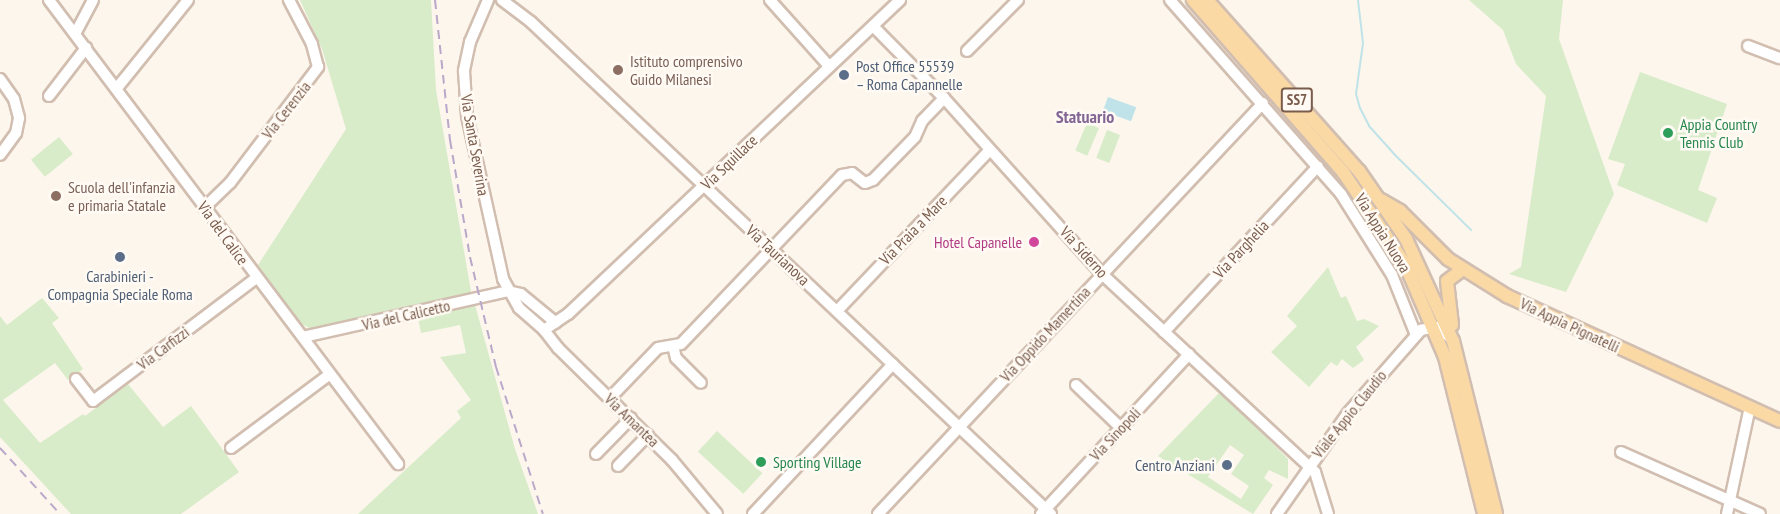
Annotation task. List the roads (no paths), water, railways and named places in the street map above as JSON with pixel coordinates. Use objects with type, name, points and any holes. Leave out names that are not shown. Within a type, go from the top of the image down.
[{"type":"main road","name":"Via Appia Nuova","points":[[1193,0],[1365,200],[1405,264],[1434,327],[1459,404],[1484,514]]},
{"type":"main road","name":"Via Appia Nuova","points":[[1210,1],[1354,165],[1417,260],[1454,341],[1496,514]]},
{"type":"main road","points":[[1365,200],[1379,200]]},
{"type":"main road","name":"Via Appia Pignatelli","points":[[1379,200],[1395,207],[1432,246],[1463,269],[1521,304],[1780,421]]},
{"type":"main road","points":[[1454,341],[1447,283],[1450,276],[1463,269]]},
{"type":"street","name":"Via del Calice","points":[[49,0],[398,464]]},
{"type":"street","points":[[75,34],[93,0]]},
{"type":"street","points":[[117,88],[188,0]]},
{"type":"street","name":"Via Cerenzia","points":[[204,208],[230,183],[318,67],[314,48],[289,0]]},
{"type":"street","name":"Via Santa Severina","points":[[488,0],[470,42],[464,86],[493,242],[508,291]]},
{"type":"street","name":"Via Taurianova","points":[[501,0],[531,22],[959,426],[1046,512]]},
{"type":"street","points":[[770,0],[829,66]]},
{"type":"street","name":"Via Squillace","points":[[544,330],[556,323],[900,0]]},
{"type":"street","points":[[967,51],[1018,0]]},
{"type":"street","name":"Via Appia Nuova","points":[[1170,0],[1318,166],[1376,246],[1416,335]]},
{"type":"street","name":"Via Siderno","points":[[873,26],[944,98],[1102,274],[1320,479],[1329,514]]},
{"type":"street","points":[[1748,46],[1780,58]]},
{"type":"street","points":[[49,96],[86,48]]},
{"type":"street","points":[[0,79],[14,99],[19,118],[15,135],[0,155]]},
{"type":"street","points":[[610,398],[658,348],[681,344],[844,173],[852,173],[865,183],[873,180],[915,137],[922,121],[944,98]]},
{"type":"street","name":"Via Oppido Mamertina","points":[[878,514],[1263,104]]},
{"type":"street","name":"Via Praia a Mare","points":[[837,311],[990,150]]},
{"type":"street","name":"Via Parghelia","points":[[1164,332],[1318,166]]},
{"type":"street","name":"Via Carfizzi","points":[[75,379],[93,401],[256,278]]},
{"type":"street","points":[[508,291],[521,294],[556,323]]},
{"type":"street","name":"Via Amantea","points":[[508,291],[519,308],[544,330],[558,348],[648,435],[717,514]]},
{"type":"street","name":"Via del Calicetto","points":[[303,337],[508,291]]},
{"type":"street","points":[[1434,327],[1454,341]]},
{"type":"street","name":"Viale Appio Claudio","points":[[1277,514],[1307,466],[1358,400],[1416,335],[1434,327]]},
{"type":"street","points":[[674,346],[675,358],[701,383]]},
{"type":"street","name":"Via Sinopoli","points":[[1046,512],[1189,354]]},
{"type":"street","points":[[753,514],[893,364]]},
{"type":"street","points":[[231,448],[329,375]]},
{"type":"street","points":[[1076,385],[1121,428]]},
{"type":"street","points":[[1727,514],[1750,407]]},
{"type":"street","points":[[596,454],[631,418]]},
{"type":"street","points":[[618,466],[648,435]]},
{"type":"street","points":[[1621,452],[1760,514]]},
{"type":"water","points":[[1108,97],[1136,107],[1131,121],[1103,111]]},
{"type":"waterway","points":[[1358,0],[1363,43],[1356,94],[1360,108],[1369,126],[1395,155],[1471,230]]},
{"type":"railway","points":[[435,0],[450,140],[470,257],[496,367],[543,514]]},
{"type":"railway","points":[[0,448],[60,514]]},
{"type":"place","name":"Istituto comprensivo Guido Milanesi","points":[[618,70]]},
{"type":"place","name":"Post Office 55539 – Roma Capannelle","points":[[844,75]]},
{"type":"place","name":"Appia Country Tennis Club","points":[[1668,133]]},
{"type":"place","name":"Scuola dell'infanzia e primaria Statale","points":[[56,196]]},
{"type":"place","name":"Hotel Capanelle","points":[[1034,242]]},
{"type":"place","name":"Carabinieri - Compagnia Speciale Roma","points":[[120,257]]},
{"type":"place","name":"Sporting Village","points":[[761,462]]},
{"type":"place","name":"Centro Anziani","points":[[1227,465]]},
{"type":"district","name":"Statuario","points":[[1085,117]]}]
